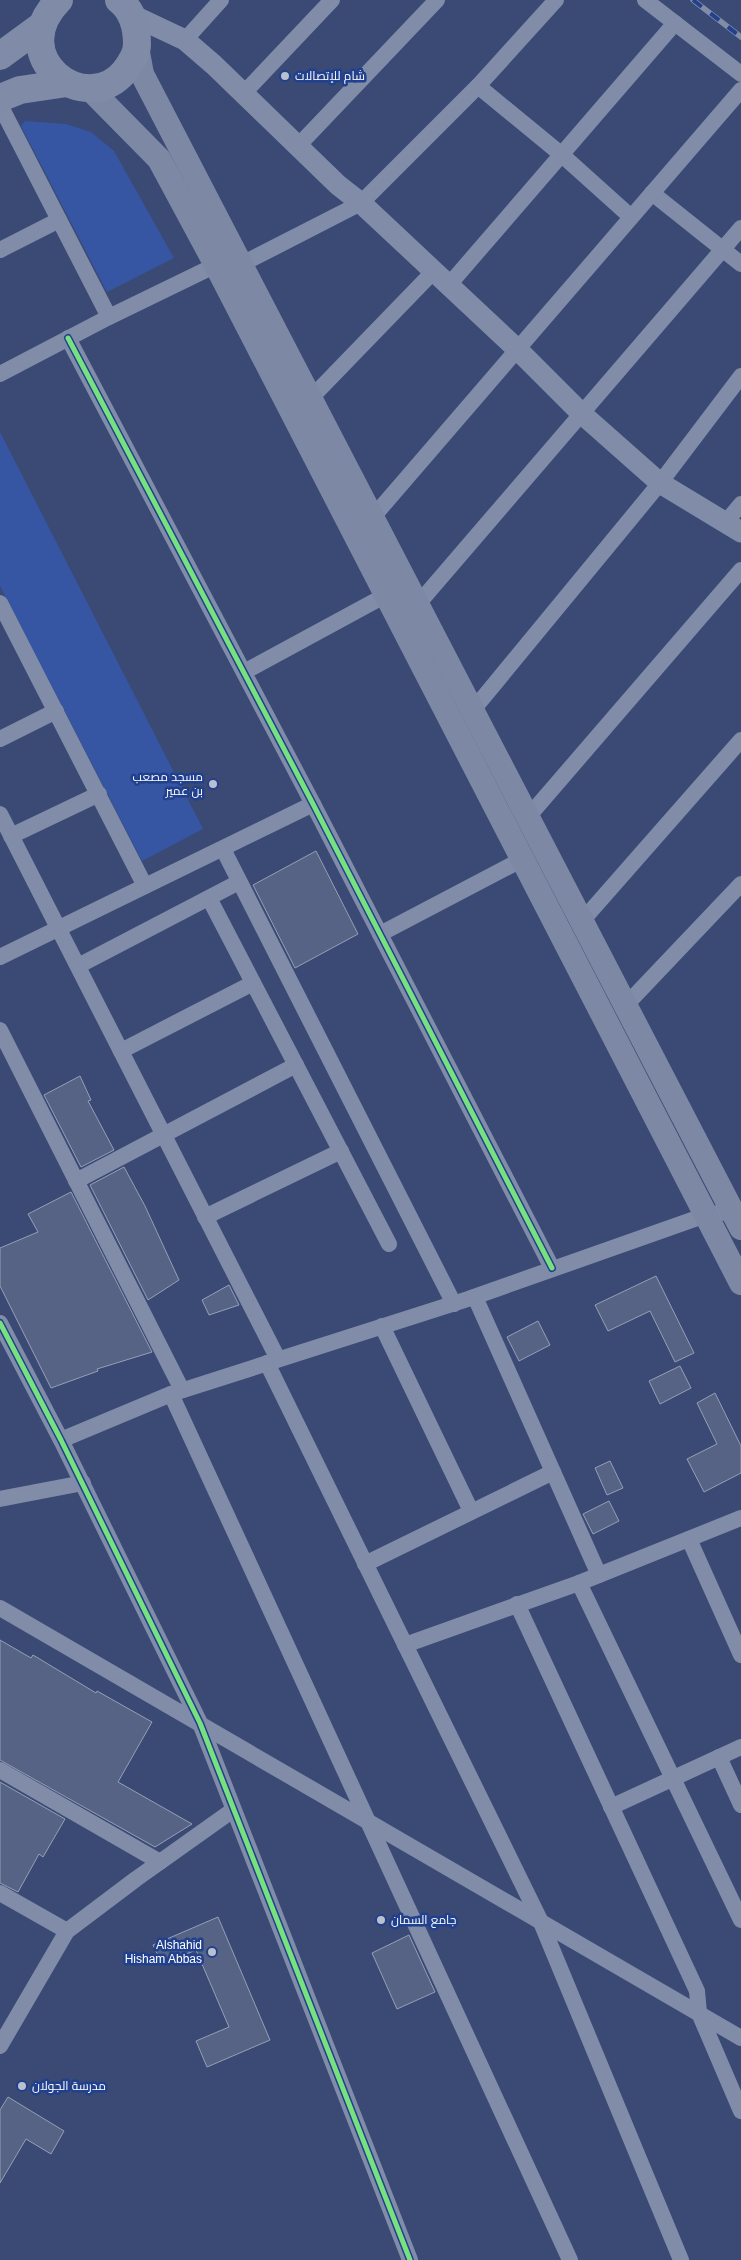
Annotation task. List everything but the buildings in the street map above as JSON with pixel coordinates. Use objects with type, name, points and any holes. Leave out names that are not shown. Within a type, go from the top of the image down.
[{"type":"highway","points":[[59,0],[48,12],[41,26],[40,42],[44,59],[53,73],[78,86]]},
{"type":"highway","points":[[0,98],[20,90],[106,85],[120,77],[131,64],[137,47],[137,30],[126,5]]},
{"type":"highway","points":[[0,56],[41,26]]},
{"type":"main road","points":[[137,47],[142,74],[626,1006],[738,1217]]},
{"type":"main road","points":[[78,86],[159,159],[216,265],[741,1283]]},
{"type":"street","points":[[185,40],[222,0]]},
{"type":"street","points":[[243,94],[332,0]]},
{"type":"street","points":[[298,146],[437,0]]},
{"type":"street","points":[[242,264],[361,203],[478,86],[556,0]]},
{"type":"street","points":[[645,0],[741,74]]},
{"type":"street","points":[[126,5],[185,40],[338,185],[361,203],[432,272],[517,349],[582,414],[660,483],[733,527],[741,504]]},
{"type":"street","points":[[448,286],[675,23]]},
{"type":"street","points":[[478,86],[562,154],[631,217]]},
{"type":"street","points":[[373,517],[741,90]]},
{"type":"street","points":[[0,105],[109,316]]},
{"type":"street","points":[[652,194],[741,264]]},
{"type":"street","points":[[0,250],[59,220]]},
{"type":"street","points":[[418,604],[741,228]]},
{"type":"street","points":[[0,374],[109,316],[216,265]]},
{"type":"street","points":[[311,398],[432,272]]},
{"type":"street","points":[[68,338],[313,804],[552,1268]]},
{"type":"street","points":[[473,710],[660,483],[741,376]]},
{"type":"street","points":[[528,817],[741,570]]},
{"type":"street","points":[[244,672],[386,595]]},
{"type":"street","points":[[0,604],[7,632],[56,711],[145,886]]},
{"type":"street","points":[[0,739],[56,711]]},
{"type":"street","points":[[582,921],[741,740]]},
{"type":"street","points":[[11,836],[98,794]]},
{"type":"street","points":[[0,957],[59,930],[313,804]]},
{"type":"street","points":[[0,814],[205,1217],[365,1564],[540,1920],[681,2260]]},
{"type":"street","points":[[223,849],[454,1304]]},
{"type":"street","points":[[380,934],[523,859]]},
{"type":"street","points":[[78,966],[239,882]]},
{"type":"street","points":[[626,1006],[741,884]]},
{"type":"street","points":[[209,898],[389,1244]]},
{"type":"street","points":[[121,1051],[253,983]]},
{"type":"street","points":[[0,1030],[76,1181],[177,1392],[368,1822],[570,2260]]},
{"type":"street","points":[[76,1181],[296,1065]]},
{"type":"street","points":[[205,1217],[341,1151]]},
{"type":"street","points":[[61,1440],[177,1392],[454,1304],[706,1215],[738,1217]]},
{"type":"street","points":[[474,1297],[598,1575]]},
{"type":"street","points":[[0,1323],[83,1483],[200,1723],[410,2260]]},
{"type":"street","points":[[382,1326],[471,1511]]},
{"type":"street","points":[[365,1564],[553,1472]]},
{"type":"street","points":[[0,1499],[83,1483]]},
{"type":"street","points":[[405,1645],[598,1575],[741,1518]]},
{"type":"street","points":[[689,1539],[741,1655]]},
{"type":"street","points":[[579,1582],[741,1920]]},
{"type":"street","points":[[517,1604],[697,1991],[699,2013],[741,2111]]},
{"type":"street","points":[[0,1608],[741,2038]]},
{"type":"street","points":[[611,1807],[741,1747]]},
{"type":"street","points":[[719,1757],[741,1804]]},
{"type":"street","points":[[0,1770],[160,1862]]},
{"type":"street","points":[[1,2042],[67,1931],[233,1810]]},
{"type":"street","points":[[0,1893],[67,1931]]},
{"type":"shaded area","points":[[25,121],[66,124],[91,132],[114,151],[174,258],[107,292],[21,126]]},
{"type":"shaded area","points":[[0,432],[203,829],[142,861],[0,586]]},
{"type":"railway","points":[[693,0],[741,37]]},
{"type":"cycle path","points":[[68,338],[313,804],[552,1268]]},
{"type":"cycle path","points":[[0,1323],[61,1440],[200,1723],[410,2260]]},
{"type":"place","name":"شام للإتصالات","points":[[285,76]]},
{"type":"place","name":"مسجد مصعب بن عمير","points":[[213,784]]},
{"type":"place","name":"جامع السمان","points":[[381,1920]]},
{"type":"place","name":"Alshahid Hisham Abbas","points":[[212,1952]]},
{"type":"place","name":"مدرسة الجولان","points":[[22,2086]]}]
